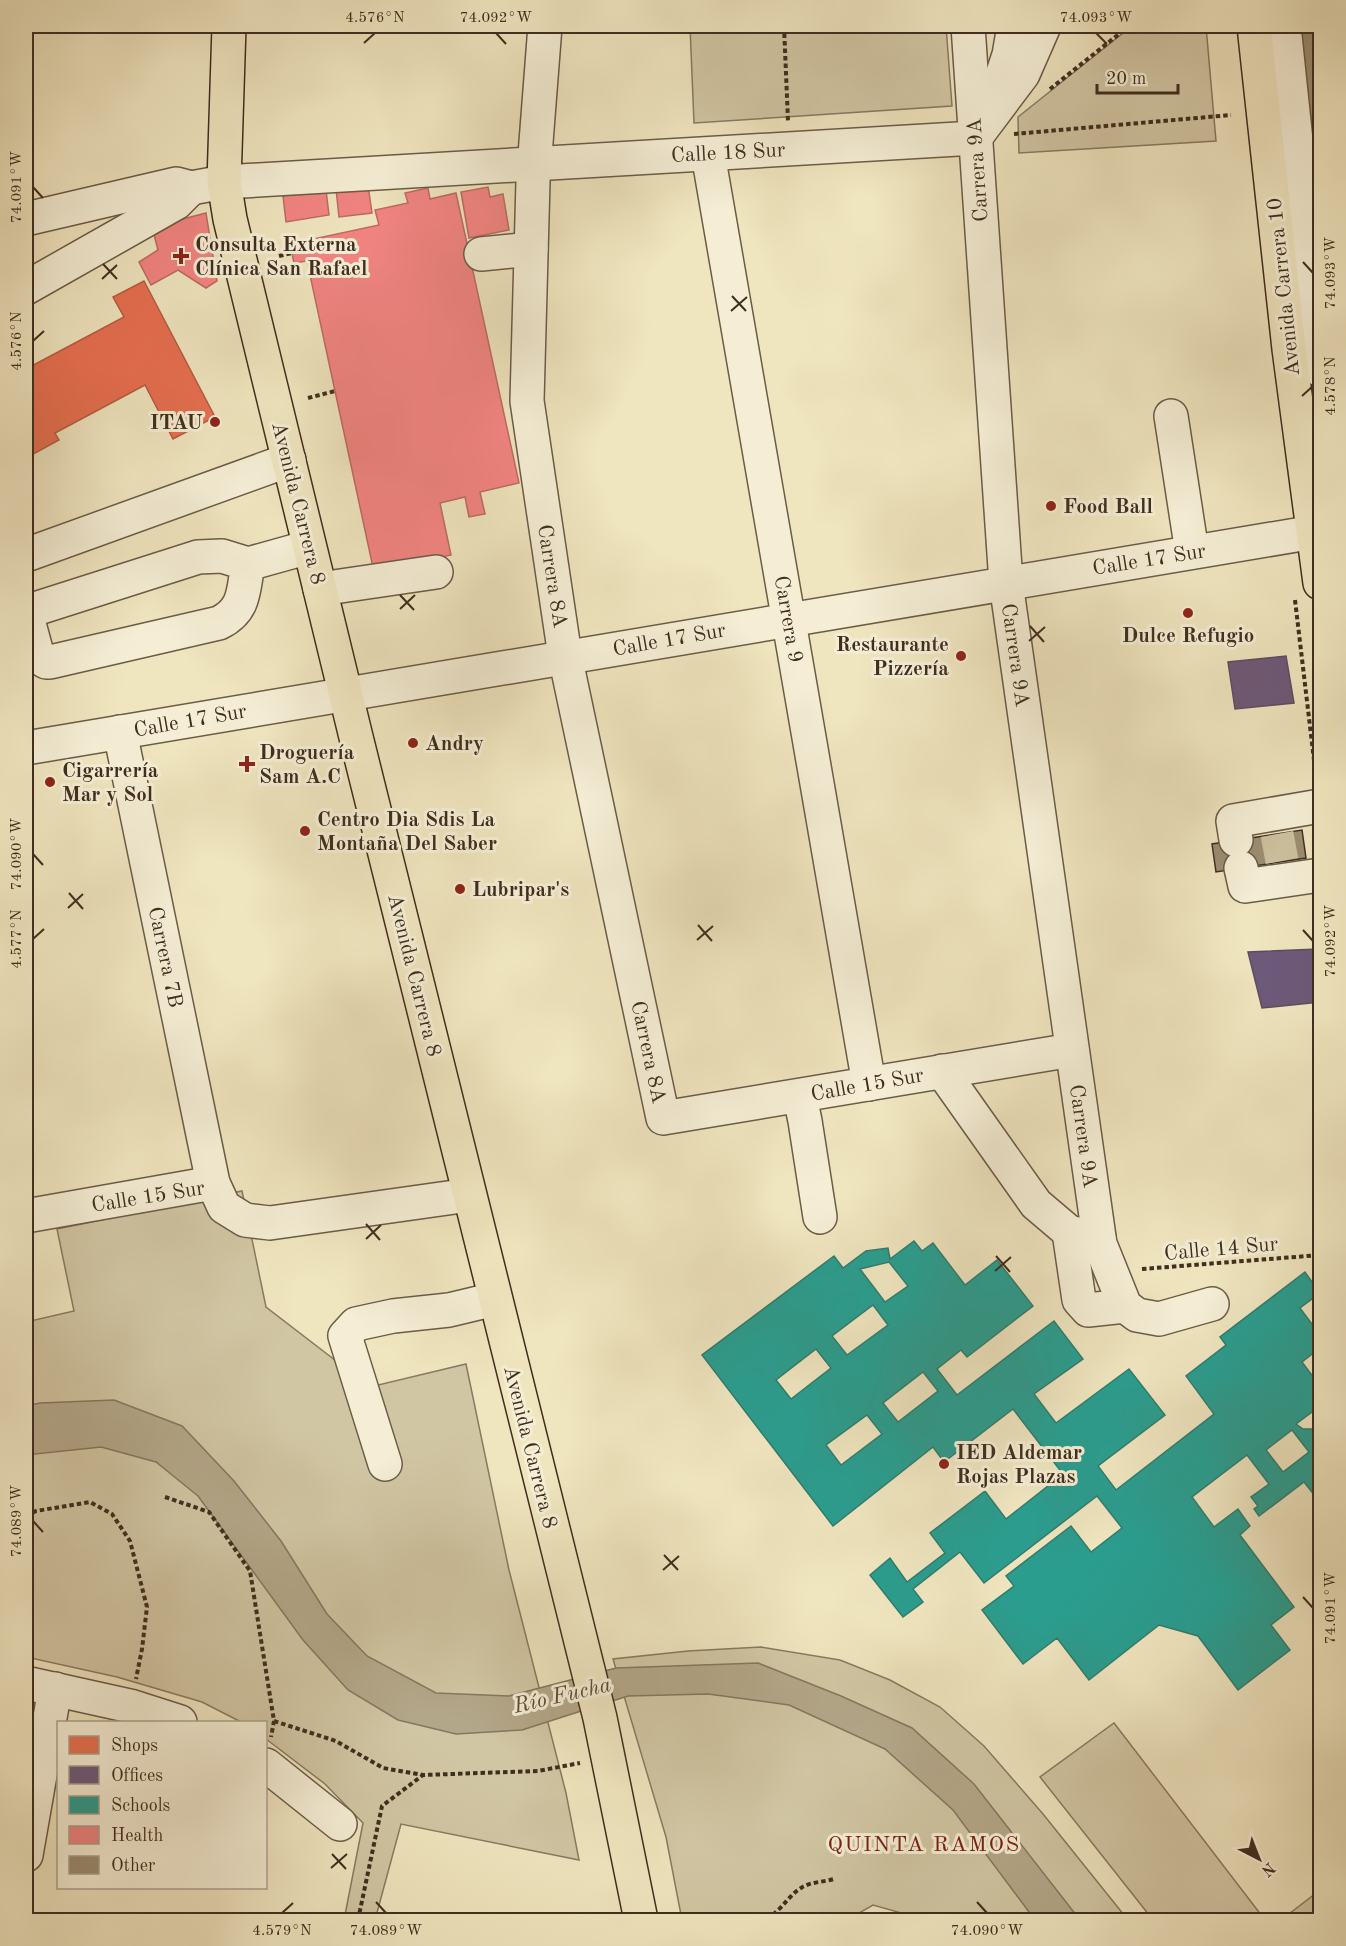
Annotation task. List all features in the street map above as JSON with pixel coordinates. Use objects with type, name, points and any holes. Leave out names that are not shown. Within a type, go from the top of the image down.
[{"type":"main road","name":"Avenida Carrera 8","points":[[229,26],[224,182],[230,219],[345,693],[600,1718],[641,1920]]},
{"type":"main road","name":"Avenida Carrera 10","points":[[1254,26],[1290,350],[1318,532],[1307,590]]},
{"type":"street","name":"Carrera 8A","points":[[545,26],[534,164],[526,401],[566,656],[663,1118]]},
{"type":"street","name":"Carrera 9A","points":[[968,26],[1006,583],[1072,1050],[1089,1238]]},
{"type":"street","points":[[975,138],[1005,68],[1013,40],[1014,26]]},
{"type":"street","points":[[975,138],[1023,74],[1044,26]]},
{"type":"street","points":[[1284,26],[1320,370]]},
{"type":"street","name":"Calle 18 Sur","points":[[26,219],[176,183],[191,188],[224,182],[975,138]]},
{"type":"street","name":"Carrera 9","points":[[708,154],[869,1084]]},
{"type":"street","points":[[26,288],[176,203],[191,188]]},
{"type":"street","points":[[481,254],[531,249]]},
{"type":"street","points":[[1171,416],[1192,552]]},
{"type":"street","points":[[26,555],[288,460]]},
{"type":"street","name":"Calle 17 Sur","points":[[26,748],[1318,532]]},
{"type":"street","points":[[248,564],[238,609],[228,619],[219,623],[50,662],[38,657],[28,620],[31,611],[35,609],[198,557],[222,556],[248,564],[309,547]]},
{"type":"street","points":[[320,590],[436,572]]},
{"type":"street","name":"Carrera 7B","points":[[120,732],[213,1183]]},
{"type":"street","points":[[1320,806],[1279,847],[1245,886],[1233,821],[1279,847],[1320,875]]},
{"type":"street","name":"Calle 15 Sur","points":[[663,1118],[1072,1050]]},
{"type":"street","points":[[942,1071],[1036,1204],[1089,1238],[1125,1306],[1137,1315],[1159,1319],[1212,1304]]},
{"type":"street","points":[[800,1097],[806,1120],[820,1217]]},
{"type":"street","name":"Calle 15 Sur","points":[[26,1216],[213,1183],[224,1207],[244,1220],[270,1223],[469,1195]]},
{"type":"street","points":[[385,1464],[345,1336],[356,1324],[393,1316],[449,1310],[495,1299]]},
{"type":"street","points":[[26,1855],[40,1686],[130,1706],[177,1721]]},
{"type":"street","points":[[268,1753],[340,1824]]},
{"type":"path","points":[[784,26],[789,149]]},
{"type":"path","points":[[1047,92],[1129,26]]},
{"type":"path","points":[[975,138],[1231,115]]},
{"type":"path","points":[[279,256],[292,253]]},
{"type":"path","points":[[308,398],[335,391]]},
{"type":"path","points":[[1307,590],[1320,806]]},
{"type":"path","name":"Calle 14 Sur","points":[[1136,1270],[1320,1254]]},
{"type":"path","points":[[165,1497],[209,1512],[250,1571],[274,1721],[268,1753]]},
{"type":"path","points":[[26,1516],[36,1511],[90,1502],[112,1514],[130,1541],[147,1607],[142,1649],[130,1706]]},
{"type":"path","points":[[274,1721],[336,1741],[383,1768],[423,1775],[538,1771],[583,1762]]},
{"type":"path","points":[[357,1920],[382,1806],[423,1775]]},
{"type":"path","points":[[759,1920],[767,1919],[781,1909],[801,1887],[834,1879]]},
{"type":"shaded area","points":[[690,26],[946,26],[952,106],[694,123]]},
{"type":"shaded area","points":[[1132,26],[1206,26],[1216,141],[1019,153],[1018,117]]},
{"type":"shaded area","points":[[242,1191],[266,1307],[370,1387],[466,1364],[509,1570],[566,1793],[579,1860],[401,1824],[375,1920],[344,1920],[363,1823],[325,1784],[267,1740],[267,1721],[239,1721],[202,1702],[117,1677],[26,1657],[26,1322],[74,1311],[57,1229]]},
{"type":"shaded area","points":[[761,1647],[840,1660],[890,1680],[940,1707],[984,1746],[1043,1814],[1128,1920],[926,1920],[873,1905],[847,1920],[682,1920],[666,1837],[613,1659],[688,1651]]},
{"type":"shaded area","points":[[1114,1723],[1265,1920],[1153,1920],[1040,1777]]},
{"type":"shaded area","points":[[1320,1890],[1320,1920],[1288,1920],[1285,1917]]},
{"type":"water","name":"Río Fucha","points":[[114,1400],[182,1426],[234,1481],[281,1541],[327,1614],[367,1656],[436,1693],[509,1696],[616,1668],[758,1663],[841,1696],[912,1728],[974,1784],[1080,1920],[1035,1920],[953,1810],[885,1749],[789,1705],[708,1694],[628,1696],[522,1730],[456,1734],[398,1720],[348,1690],[303,1640],[198,1496],[156,1462],[101,1447],[26,1455],[26,1406],[40,1403]]},
{"type":"building: Shops","points":[[144,281],[215,417],[173,439],[145,385],[55,433],[59,440],[26,458],[26,369],[124,317],[113,297]]},
{"type":"building: Offices","points":[[1286,656],[1294,703],[1235,709],[1228,662]]},
{"type":"building: Offices","points":[[1318,949],[1320,1002],[1262,1008],[1248,952]]},
{"type":"building: Schools","points":[[914,1241],[922,1251],[933,1243],[965,1285],[997,1260],[1033,1306],[967,1357],[961,1350],[937,1369],[957,1395],[1054,1321],[1083,1359],[1034,1394],[1056,1423],[1129,1369],[1165,1415],[1098,1466],[1116,1490],[1214,1414],[1186,1376],[1226,1345],[1220,1337],[1305,1272],[1320,1293],[1300,1308],[1320,1335],[1320,1348],[1302,1362],[1320,1386],[1320,1406],[1296,1424],[1303,1429],[1320,1429],[1320,1492],[1315,1496],[1304,1482],[1259,1516],[1254,1509],[1258,1506],[1251,1497],[1269,1484],[1247,1455],[1192,1497],[1214,1527],[1238,1509],[1250,1526],[1240,1535],[1294,1607],[1271,1625],[1290,1650],[1238,1690],[1198,1636],[1159,1625],[1089,1680],[1057,1638],[1023,1664],[982,1610],[1014,1586],[1006,1576],[1071,1526],[1091,1552],[1122,1528],[1097,1496],[984,1583],[960,1552],[913,1589],[923,1602],[903,1617],[870,1575],[890,1558],[907,1582],[945,1553],[930,1533],[985,1491],[1006,1519],[1063,1474],[1013,1409],[944,1462],[933,1447],[833,1526],[702,1355],[834,1256],[843,1268],[866,1251],[888,1248],[890,1259]],"holes":[[[889,1262],[908,1286],[885,1302],[860,1269]],[[873,1305],[888,1325],[847,1355],[832,1336]],[[816,1349],[831,1368],[791,1399],[776,1380]],[[923,1372],[938,1391],[898,1422],[883,1403]],[[867,1415],[882,1434],[841,1465],[826,1445]],[[1292,1430],[1309,1452],[1283,1472],[1266,1450]]]},
{"type":"building: Health","points":[[368,185],[372,213],[339,217],[336,189]]},
{"type":"building: Health","points":[[488,187],[490,197],[503,194],[509,230],[469,238],[461,192]]},
{"type":"building: Health","points":[[428,188],[430,199],[456,193],[519,483],[480,492],[485,514],[469,517],[465,497],[440,503],[451,555],[374,572],[307,261],[294,263],[290,244],[379,225],[375,210],[408,203],[405,193]]},
{"type":"building: Health","points":[[326,190],[329,215],[286,222],[283,196]]},
{"type":"building: Health","name":"Consulta Externa Clínica San Rafael","points":[[206,213],[217,281],[206,288],[178,270],[151,285],[139,262],[158,250],[152,227]]},
{"type":"building: Other","points":[[1297,26],[1320,26],[1320,195],[1312,195]]},
{"type":"building: Other","points":[[1302,830],[1306,858],[1216,872],[1212,844]]},
{"type":"tunnel","points":[[1277,834],[1282,861]]},
{"type":"place","name":"Consulta Externa Clínica San Rafael","points":[[181,256]]},
{"type":"place","name":"ITAU","points":[[215,422]]},
{"type":"place","name":"Food Ball","points":[[1051,506]]},
{"type":"place","name":"Dulce Refugio","points":[[1188,613]]},
{"type":"place","name":"Restaurante Pizzería","points":[[961,656]]},
{"type":"place","name":"Andry","points":[[413,743]]},
{"type":"place","name":"Droguería Sam A.C","points":[[247,764]]},
{"type":"place","name":"Cigarrería Mar y Sol","points":[[50,782]]},
{"type":"place","name":"Centro Dia Sdis La Montaña Del Saber","points":[[305,831]]},
{"type":"place","name":"Lubripar's","points":[[460,889]]},
{"type":"place","name":"IED Aldemar Rojas Plazas","points":[[944,1464]]},
{"type":"district","name":"QUINTA RAMOS","points":[[924,1843]]}]
